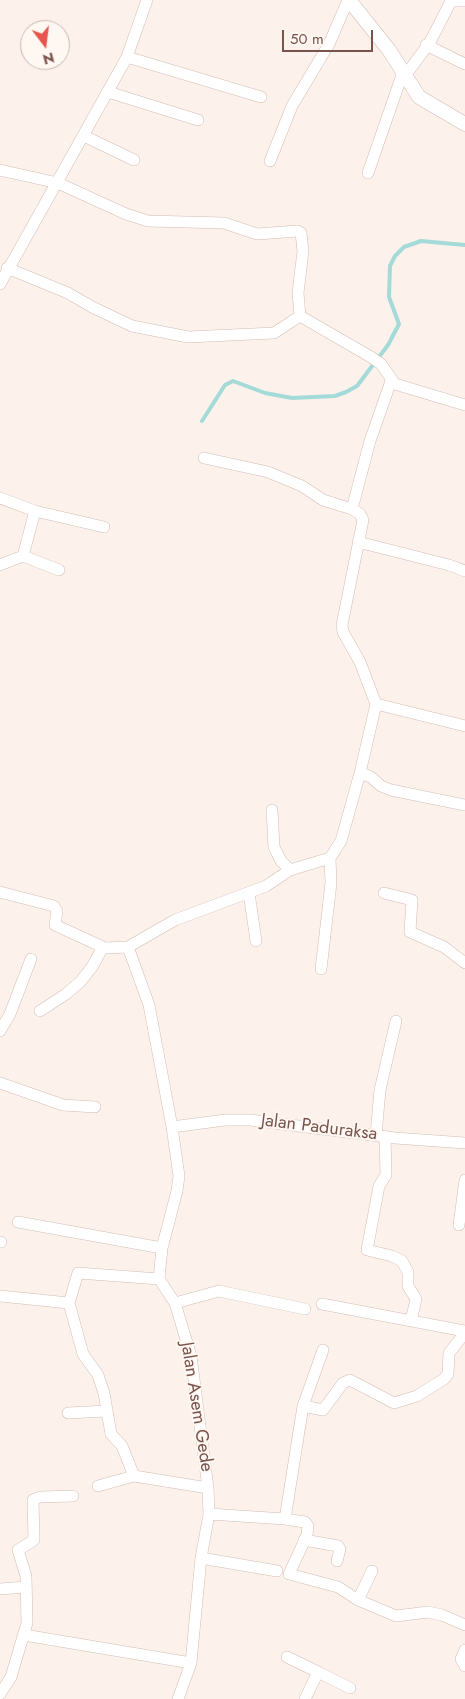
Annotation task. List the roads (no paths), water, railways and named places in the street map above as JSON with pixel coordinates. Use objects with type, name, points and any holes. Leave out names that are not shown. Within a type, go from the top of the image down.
[{"type":"street","points":[[0,284],[7,268],[58,183],[127,57],[147,0]]},
{"type":"street","points":[[270,161],[292,106],[330,44],[349,0],[389,50],[421,99],[465,124]]},
{"type":"street","points":[[368,173],[404,74],[417,62],[451,1],[465,1]]},
{"type":"street","points":[[426,46],[465,64]]},
{"type":"street","points":[[127,57],[260,97]]},
{"type":"street","points":[[108,92],[198,120]]},
{"type":"street","points":[[84,136],[134,160]]},
{"type":"street","points":[[0,170],[58,183],[126,214],[148,221],[224,223],[257,234],[298,231],[301,233],[303,251],[298,293],[300,316]]},
{"type":"street","points":[[7,268],[68,293],[132,326],[188,337],[274,333],[300,316]]},
{"type":"street","points":[[300,316],[371,357],[381,364],[391,381],[400,386],[465,404]]},
{"type":"street","points":[[352,509],[370,441],[391,381]]},
{"type":"street","points":[[204,458],[268,472],[302,486],[323,500],[352,509],[360,514],[362,518],[342,625],[343,632],[360,662],[376,704],[360,773],[341,840],[330,858],[331,883],[321,969]]},
{"type":"street","points":[[0,498],[36,511],[104,527]]},
{"type":"street","points":[[23,556],[36,511]]},
{"type":"street","points":[[358,542],[449,565],[465,572]]},
{"type":"street","points":[[0,565],[23,556],[59,570]]},
{"type":"street","points":[[376,704],[465,726]]},
{"type":"street","points":[[360,773],[371,777],[381,786],[391,790],[465,805]]},
{"type":"street","points":[[272,810],[274,847],[281,861],[290,870]]},
{"type":"street","points":[[0,892],[54,906],[58,911],[55,925],[103,947],[128,947],[175,920],[275,882],[290,870],[330,858]]},
{"type":"street","points":[[249,893],[256,941]]},
{"type":"street","points":[[384,893],[412,900],[410,932],[444,947],[465,962]]},
{"type":"street","points":[[40,1011],[80,982],[92,967],[103,947]]},
{"type":"street","points":[[128,947],[149,1005],[172,1127],[179,1176],[177,1190],[162,1248],[159,1279],[78,1272],[69,1303],[83,1354],[98,1375],[104,1393],[111,1434],[122,1446],[134,1476]]},
{"type":"street","points":[[0,1031],[10,1014],[31,959]]},
{"type":"street","points":[[396,1021],[380,1090],[381,1136],[386,1174],[379,1186],[367,1250],[392,1256],[402,1262],[408,1272],[408,1286],[416,1299],[411,1321]]},
{"type":"street","points":[[0,1083],[63,1105],[94,1107]]},
{"type":"street","name":"Jalan Paduraksa","points":[[172,1127],[225,1120],[250,1120],[381,1136],[465,1141]]},
{"type":"street","points":[[459,1225],[465,1180]]},
{"type":"street","points":[[18,1222],[162,1248]]},
{"type":"street","name":"Jalan Asem Gede","points":[[159,1279],[175,1304],[191,1356],[208,1488],[209,1514],[201,1558],[191,1663],[178,1699]]},
{"type":"street","points":[[175,1304],[219,1290],[305,1309]]},
{"type":"street","points":[[0,1296],[69,1303]]},
{"type":"street","points":[[303,1406],[323,1410],[343,1383],[350,1380],[394,1403],[417,1396],[444,1379],[448,1374],[449,1353],[465,1332],[322,1304]]},
{"type":"street","points":[[285,1519],[303,1406],[323,1350]]},
{"type":"street","points":[[68,1413],[106,1410]]},
{"type":"street","points":[[98,1486],[134,1476],[208,1488]]},
{"type":"street","points":[[0,1694],[11,1677],[24,1635],[27,1616],[26,1587],[18,1550],[34,1540],[33,1500],[40,1497],[73,1496]]},
{"type":"street","points":[[209,1514],[305,1522],[308,1530],[289,1574],[338,1587],[358,1600],[396,1616],[428,1612],[442,1614],[465,1625]]},
{"type":"street","points":[[304,1540],[338,1546],[340,1549],[337,1561]]},
{"type":"street","points":[[201,1558],[277,1571]]},
{"type":"street","points":[[358,1600],[372,1571]]},
{"type":"street","points":[[0,1589],[26,1587]]},
{"type":"street","points":[[24,1635],[191,1663]]},
{"type":"street","points":[[465,1650],[460,1659],[465,1666]]},
{"type":"street","points":[[287,1656],[350,1688]]},
{"type":"street","points":[[305,1699],[318,1672]]},
{"type":"waterway","points":[[202,421],[225,385],[233,381],[265,393],[292,398],[335,396],[357,386],[388,345],[399,324],[389,297],[390,266],[395,256],[404,247],[421,241],[465,245]]}]
